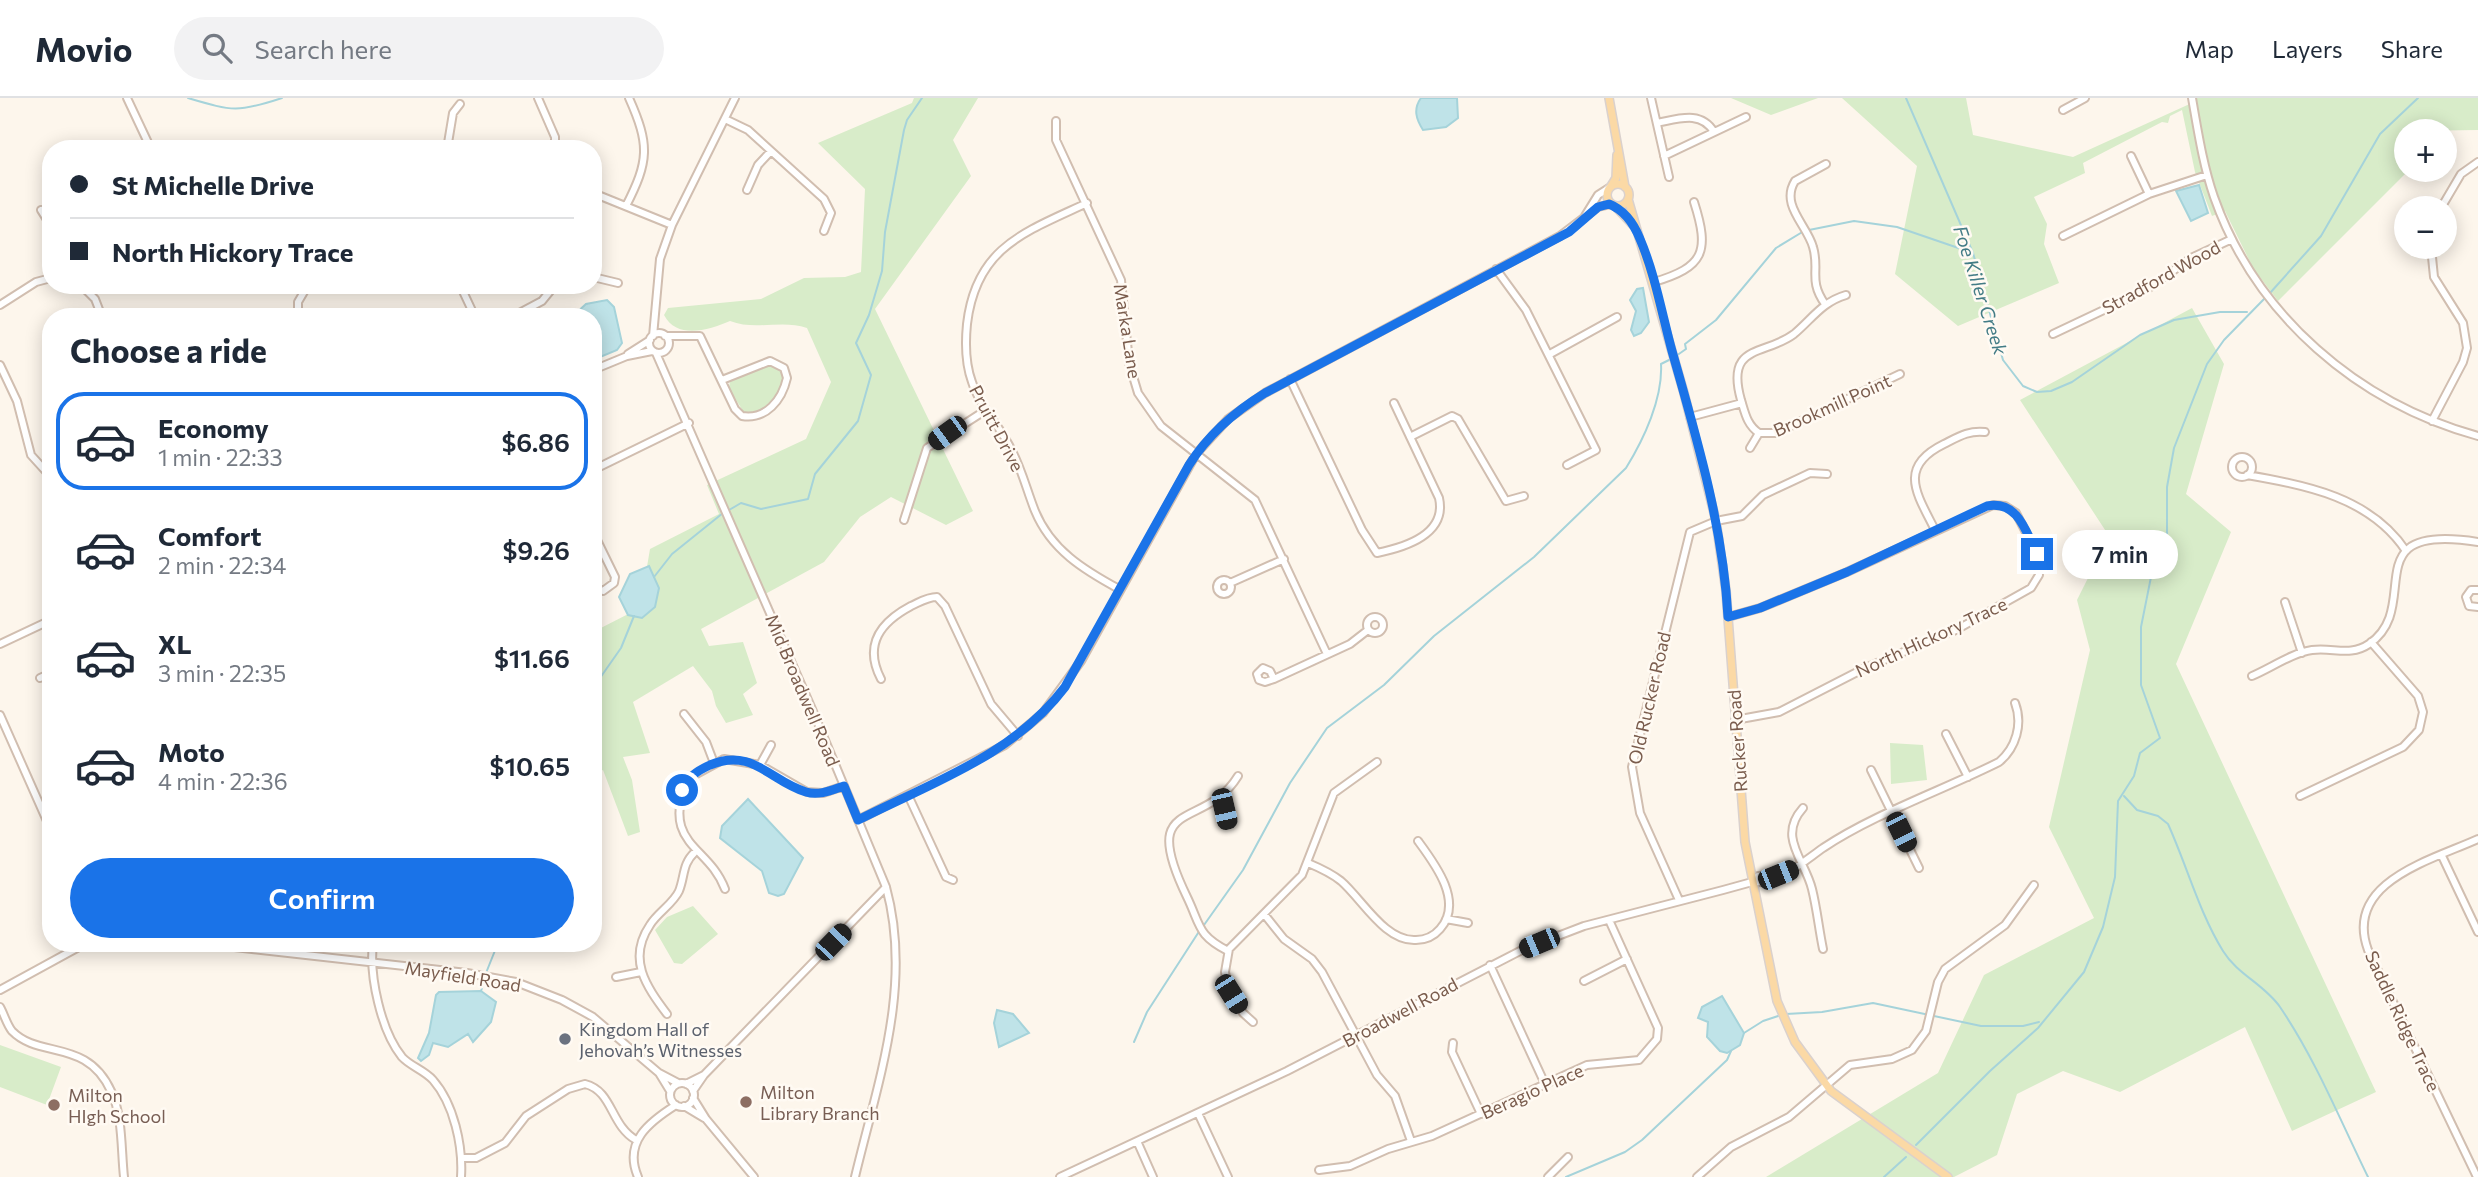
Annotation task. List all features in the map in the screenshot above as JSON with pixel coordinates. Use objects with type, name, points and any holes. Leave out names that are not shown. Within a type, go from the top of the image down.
[{"type":"main road","points":[[1609,98],[1628,199],[1621,206],[1612,205],[1606,198],[1616,174],[1618,148]]},
{"type":"main road","points":[[1610,187],[1620,184],[1625,187]]},
{"type":"main road","name":"Rucker Road","points":[[1628,199],[1654,282],[1716,521],[1728,617],[1745,842],[1777,1001],[1795,1042],[1826,1086],[1852,1109],[1948,1177]]},
{"type":"main road","name":"Rucker Road","points":[[1612,205],[1630,220],[1640,238]]},
{"type":"street","points":[[127,98],[147,140]]},
{"type":"street","points":[[538,98],[555,140]]},
{"type":"street","points":[[626,206],[642,175],[646,149],[640,122],[629,98]]},
{"type":"street","points":[[652,338],[660,259],[672,225],[736,98]]},
{"type":"street","points":[[1651,98],[1669,177]]},
{"type":"street","points":[[2063,110],[2085,98]]},
{"type":"street","points":[[2192,98],[2207,175],[2231,239],[2276,308],[2343,371],[2371,390],[2432,421],[2478,436]]},
{"type":"street","points":[[448,140],[453,113],[460,104]]},
{"type":"street","points":[[1664,156],[1746,117]]},
{"type":"street","points":[[1657,123],[1699,118],[1709,124],[1714,132]]},
{"type":"street","points":[[725,120],[748,130],[829,205],[831,213],[824,231]]},
{"type":"street","name":"Marka Lane","points":[[1056,121],[1056,140],[1121,281],[1129,363],[1138,393],[1161,426],[1255,500],[1327,654]]},
{"type":"street","points":[[747,190],[758,165],[771,151]]},
{"type":"street","points":[[2132,156],[2149,194]]},
{"type":"street","points":[[2448,196],[2461,174],[2478,162]]},
{"type":"street","points":[[1825,304],[1814,286],[1814,249],[1794,212],[1790,197],[1795,181],[1826,164]]},
{"type":"street","points":[[2063,236],[2149,194],[2207,175]]},
{"type":"street","points":[[1585,217],[1598,195],[1610,187]]},
{"type":"street","points":[[602,197],[672,225]]},
{"type":"street","points":[[1654,282],[1684,273],[1700,252],[1702,227],[1694,202]]},
{"type":"street","name":"Pruitt Drive","points":[[1087,203],[1011,240],[993,257],[978,279],[969,308],[966,354],[972,383],[1012,449],[1036,512],[1051,538],[1078,565],[1119,589]]},
{"type":"street","points":[[858,820],[975,762],[1018,736],[1043,713],[1065,687],[1196,454],[1207,439],[1246,405],[1290,379],[1569,232],[1598,207],[1612,205]]},
{"type":"street","name":"Stradford Wood","points":[[2053,334],[2146,290],[2191,258],[2231,239]]},
{"type":"street","points":[[2432,259],[2434,277],[2463,323],[2467,348],[2463,362],[2432,421]]},
{"type":"street","points":[[1496,269],[1526,310],[1596,450],[1567,465]]},
{"type":"street","points":[[602,279],[618,283]]},
{"type":"street","points":[[0,306],[42,280]]},
{"type":"street","points":[[530,308],[542,302],[548,294]]},
{"type":"street","name":"Brookmill Point","points":[[1846,295],[1825,304],[1791,336],[1758,348],[1745,358],[1737,378],[1748,424],[1759,433],[1776,433],[1900,374]]},
{"type":"street","points":[[656,313],[664,335]]},
{"type":"street","points":[[1550,354],[1617,317]]},
{"type":"street","points":[[602,366],[627,356],[652,338],[664,335],[678,338],[700,336],[735,409],[748,417],[772,408],[788,378],[784,368],[770,361],[722,380]]},
{"type":"street","name":"Mid Broadwell Road","points":[[664,335],[669,376]]},
{"type":"street","name":"Mid Broadwell Road","points":[[652,338],[654,352],[669,376],[886,887],[897,940],[896,998],[855,1177]]},
{"type":"street","points":[[627,356],[654,352],[667,347],[678,338]]},
{"type":"street","points":[[0,365],[17,401],[31,456],[42,468]]},
{"type":"street","points":[[1290,379],[1362,530],[1377,554],[1394,550],[1423,536],[1440,520],[1439,498],[1394,403]]},
{"type":"street","points":[[1690,417],[1742,403]]},
{"type":"street","points":[[904,520],[927,448],[986,410]]},
{"type":"street","points":[[1410,436],[1452,416],[1458,419],[1506,501],[1524,496]]},
{"type":"street","points":[[602,466],[689,423]]},
{"type":"street","points":[[1935,530],[1915,488],[1918,464],[1930,450],[1965,433],[1985,432]]},
{"type":"street","points":[[1750,448],[1759,433]]},
{"type":"street","points":[[1716,521],[1742,516],[1763,495],[1810,473],[1827,474]]},
{"type":"street","points":[[2247,475],[2298,484],[2360,508],[2393,531],[2406,551]]},
{"type":"street","name":"North Hickory Trace","points":[[1728,617],[1760,608],[1832,578],[1987,506],[2010,509],[2020,519],[2040,566],[2036,582],[2024,593],[1955,630],[1864,667],[1779,712],[1735,720]]},
{"type":"street","name":"Old Rucker Road","points":[[1679,900],[1640,813],[1632,766],[1690,532],[1716,521]]},
{"type":"street","points":[[2252,676],[2301,653],[2316,650],[2350,652],[2371,642],[2389,619],[2395,573],[2406,551],[2421,541],[2438,537],[2478,542]]},
{"type":"street","points":[[602,550],[615,577],[609,588],[602,591]]},
{"type":"street","points":[[1230,583],[1284,559]]},
{"type":"street","points":[[2478,590],[2468,592],[2466,600],[2471,607],[2478,607]]},
{"type":"street","points":[[881,679],[874,651],[881,629],[891,618],[927,598],[937,597],[945,606],[991,704],[1018,736]]},
{"type":"street","points":[[2285,602],[2301,653]]},
{"type":"street","points":[[0,652],[2,644],[42,624]]},
{"type":"street","points":[[1274,679],[1350,644],[1368,629]]},
{"type":"street","points":[[2300,796],[2403,747],[2419,730],[2423,712],[2418,696],[2371,642]]},
{"type":"street","name":"Broadwell Road","points":[[1060,1177],[1198,1113],[1490,965],[1553,937],[1752,882],[1759,876],[1778,875],[1802,865],[1833,842],[1998,762],[2010,750],[2019,722],[2015,703]]},
{"type":"street","points":[[684,714],[706,742],[714,764]]},
{"type":"street","points":[[0,715],[42,811]]},
{"type":"street","points":[[1946,734],[1968,777]]},
{"type":"street","points":[[760,765],[771,745]]},
{"type":"street","points":[[725,889],[722,881],[689,845],[680,821],[679,799],[687,779],[724,759],[760,765],[807,792],[823,793],[844,786]]},
{"type":"street","points":[[1253,1022],[1243,1013],[1228,987],[1225,972],[1228,951],[1292,887],[1308,863],[1334,793],[1377,762]]},
{"type":"street","points":[[1871,770],[1919,868]]},
{"type":"street","points":[[1228,951],[1210,941],[1196,923],[1174,871],[1169,848],[1171,833],[1179,820],[1219,797],[1238,776]]},
{"type":"street","points":[[908,795],[947,877],[953,880]]},
{"type":"street","points":[[1219,797],[1227,823]]},
{"type":"street","points":[[1803,808],[1795,820],[1791,835],[1812,889],[1823,949]]},
{"type":"street","name":"Saddle Ridge Trace","points":[[2477,1177],[2364,935],[2366,910],[2379,889],[2392,879],[2478,839]]},
{"type":"street","points":[[1308,863],[1337,878],[1389,930],[1402,938],[1424,939],[1438,932],[1446,919],[1449,904],[1447,889],[1418,841]]},
{"type":"street","points":[[667,1014],[643,980],[638,961],[649,925],[678,893],[687,860],[695,852]]},
{"type":"street","points":[[2442,856],[2478,932]]},
{"type":"street","points":[[1697,1177],[1731,1147],[1789,1117],[1857,1062],[1892,1059],[1912,1050],[1926,1031],[1938,982],[1945,969],[2005,925],[2034,885]]},
{"type":"street","points":[[684,1106],[704,1075],[886,887]]},
{"type":"street","points":[[1264,914],[1284,939],[1318,965],[1377,1074],[1395,1096],[1411,1141]]},
{"type":"street","points":[[1446,919],[1468,923]]},
{"type":"street","name":"Beragio Place","points":[[1319,1170],[1350,1166],[1411,1141],[1432,1136],[1587,1065],[1639,1060],[1657,1040],[1658,1028],[1609,920]]},
{"type":"street","points":[[0,990],[70,952]]},
{"type":"street","name":"Mayfield Road","points":[[281,952],[488,976],[530,987],[580,1010],[630,1046],[659,1073],[682,1084],[693,1095]]},
{"type":"street","points":[[373,952],[373,988],[379,1006],[396,1047],[408,1062],[432,1079],[447,1108],[459,1137],[462,1158],[460,1177]]},
{"type":"street","points":[[1584,981],[1627,959]]},
{"type":"street","points":[[1490,965],[1545,1084]]},
{"type":"street","points":[[616,977],[641,972]]},
{"type":"street","points":[[0,1007],[13,1031],[31,1042],[76,1055],[105,1078],[116,1104],[124,1177]]},
{"type":"street","points":[[1453,1043],[1452,1052],[1481,1114]]},
{"type":"street","name":"Mayfield Road","points":[[659,1073],[676,1105]]},
{"type":"street","points":[[660,1115],[670,1095],[682,1084],[704,1075]]},
{"type":"street","points":[[462,1158],[476,1158],[505,1143],[526,1116],[568,1090],[585,1084],[601,1091],[619,1128],[636,1140]]},
{"type":"street","points":[[693,1095],[705,1119],[754,1177]]},
{"type":"street","points":[[638,1177],[632,1156],[636,1140],[660,1115],[676,1105],[684,1106],[705,1119]]},
{"type":"street","points":[[1198,1113],[1227,1177]]},
{"type":"street","points":[[1137,1142],[1153,1177]]},
{"type":"street","points":[[1548,1177],[1568,1157]]},
{"type":"green space","points":[[914,98],[978,98],[953,140],[971,176],[875,309],[973,511],[946,525],[891,497],[860,517],[824,562],[701,629],[709,646],[743,642],[757,683],[743,694],[753,715],[726,723],[716,706],[712,691],[693,666],[633,702],[650,753],[623,757],[632,780],[640,832],[628,836],[602,770],[602,627],[640,608],[650,549],[719,514],[707,485],[806,439],[831,382],[807,328],[749,325],[730,321],[694,331],[677,328],[664,315],[668,308],[761,299],[804,278],[845,277],[861,272],[865,189],[818,143],[912,103]]},
{"type":"green space","points":[[1731,98],[1818,98],[1771,115]]},
{"type":"green space","points":[[1842,98],[1966,98],[1973,135],[2073,157],[2194,102],[2194,98],[2478,98],[2478,130],[2457,130],[2457,119],[2394,119],[2394,182],[2397,182],[2278,301],[2253,268],[2225,211],[2212,216],[2195,172],[2182,110],[2170,116],[2168,123],[2162,122],[2083,163],[2085,173],[2034,197],[2047,224],[2044,244],[2059,283],[1958,326],[1895,274],[1917,166]]},
{"type":"green space","points":[[2192,308],[2224,364],[2186,494],[2231,532],[2176,664],[2376,1092],[2292,1131],[2245,1027],[2120,1092],[2063,1071],[2017,1094],[1997,1155],[1954,1177],[1766,1177],[1938,1073],[1984,975],[2094,918],[2049,827],[2090,650],[2077,600],[2109,536],[2020,400]]},
{"type":"green space","points":[[769,364],[782,371],[782,387],[767,406],[745,414],[729,389],[730,380]]},
{"type":"green space","points":[[1890,743],[1923,745],[1927,780],[1891,784]]},
{"type":"green space","points":[[693,906],[718,934],[682,964],[674,963],[655,930],[667,917]]},
{"type":"green space","points":[[0,1045],[61,1067],[47,1105],[0,1087]]},
{"type":"water","points":[[1421,98],[1457,98],[1458,118],[1446,127],[1423,130],[1416,114]]},
{"type":"water","points":[[2199,185],[2208,213],[2191,221],[2176,191]]},
{"type":"water","points":[[1643,288],[1649,322],[1641,333],[1634,336],[1631,330],[1636,311],[1630,300],[1637,289]]},
{"type":"water","points":[[607,300],[614,307],[622,343],[617,350],[602,356],[602,308],[582,308],[586,304]]},
{"type":"water","points":[[649,566],[659,588],[655,607],[642,618],[628,615],[619,597],[630,574]]},
{"type":"water","points":[[748,799],[803,858],[784,894],[778,896],[769,893],[762,871],[720,838],[722,826]]},
{"type":"water","points":[[481,991],[496,1002],[491,1022],[473,1042],[468,1034],[448,1047],[433,1043],[429,1055],[421,1061],[418,1058],[429,1033],[436,995],[439,992]]},
{"type":"water","points":[[1722,996],[1744,1033],[1740,1045],[1727,1053],[1720,1051],[1707,1037],[1708,1022],[1698,1018],[1702,1007]]},
{"type":"water","points":[[997,1010],[1013,1014],[1029,1033],[999,1047],[994,1023]]},
{"type":"waterway","points":[[188,98],[225,108],[244,108],[282,98]]},
{"type":"waterway","points":[[729,510],[741,503],[761,509],[808,499],[815,474],[858,421],[871,375],[856,343],[869,315],[882,271],[885,232],[904,130],[907,120],[922,98]]},
{"type":"waterway","name":"Foe Killer Creek","points":[[1906,98],[1973,253],[2003,360],[2023,386],[2037,392],[2051,391],[2072,382],[2140,335],[2174,320],[2220,312],[2247,312]]},
{"type":"waterway","name":"Foe Killer Creek","points":[[2270,293],[2321,236],[2380,134],[2418,98]]},
{"type":"waterway","points":[[1809,230],[1854,221],[1897,227],[1973,253]]},
{"type":"waterway","points":[[1676,356],[1686,349],[1685,344],[1716,320],[1776,248],[1804,231]]},
{"type":"waterway","points":[[1916,1145],[1990,1071],[2038,1028],[2084,972],[2103,927],[2115,877],[2118,801],[2134,776],[2140,753],[2160,738],[2141,685],[2141,627],[2151,577],[2167,541],[2167,487],[2174,448],[2207,364],[2224,340],[2266,297]]},
{"type":"waterway","points":[[1204,925],[1243,870],[1290,783],[1327,728],[1384,685],[1434,636],[1534,557],[1626,468],[1656,404],[1661,364],[1671,359]]},
{"type":"waterway","points":[[654,577],[672,554],[723,513]]},
{"type":"waterway","points":[[602,675],[621,648],[634,616]]},
{"type":"waterway","points":[[2124,796],[2137,810],[2158,816],[2168,824],[2200,905],[2223,951],[2274,999],[2293,1027],[2368,1177]]},
{"type":"waterway","points":[[1134,1042],[1147,1012],[1200,930]]},
{"type":"waterway","points":[[486,973],[494,952]]},
{"type":"waterway","points":[[481,991],[485,979]]},
{"type":"waterway","points":[[1786,1014],[1822,1012],[1873,1003],[1981,1026],[2023,1026],[2039,1022]]},
{"type":"waterway","points":[[1744,1033],[1763,1021],[1781,1015]]},
{"type":"waterway","points":[[1566,1177],[1625,1152],[1642,1140],[1727,1060],[1731,1051]]},
{"type":"waterway","points":[[1884,1177],[1906,1157]]},
{"type":"place","name":"Kingdom Hall of Jehovah’s Witnesses","points":[[565,1039]]},
{"type":"place","name":"Milton Library Branch","points":[[746,1102]]},
{"type":"place","name":"Milton HIgh School","points":[[54,1105]]},
{"type":"route","points":[[682,790],[687,779],[703,768],[724,759],[742,761],[760,765],[807,792],[823,793],[844,786],[858,820],[1005,745],[1043,713],[1065,687],[1181,478],[1201,446],[1228,419],[1265,393],[1569,232],[1598,207],[1609,204],[1621,210],[1630,220],[1640,238],[1654,282],[1710,493],[1722,551],[1728,617],[1760,608],[1847,572],[1987,506],[2004,506],[2016,513],[2037,554]]}]
